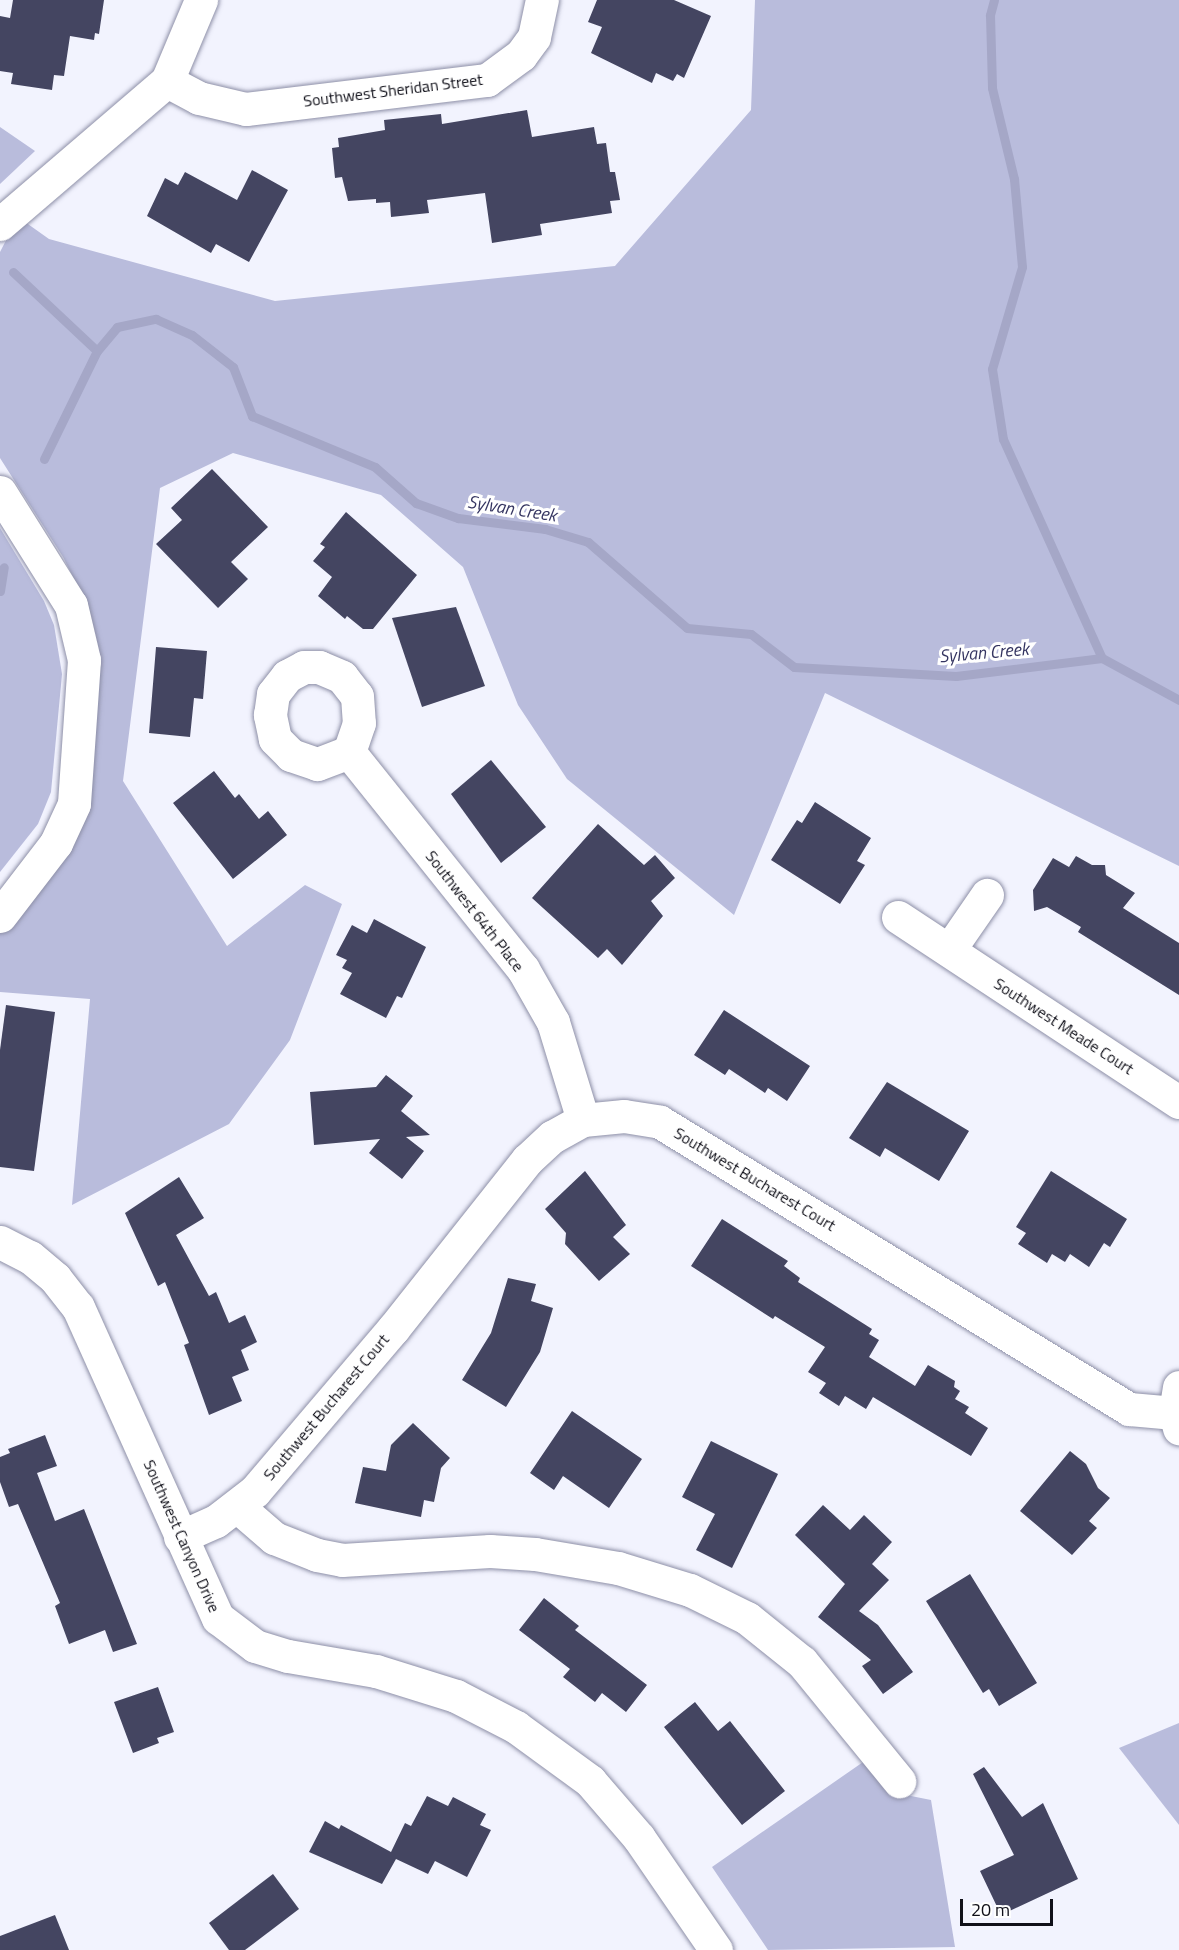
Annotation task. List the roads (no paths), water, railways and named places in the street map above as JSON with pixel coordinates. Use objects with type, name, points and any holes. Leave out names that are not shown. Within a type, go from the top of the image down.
[{"type":"street","points":[[0,224],[166,81],[201,0]]},
{"type":"street","name":"Southwest Sheridan Street","points":[[166,81],[199,98],[246,109],[487,80],[521,55],[534,37],[542,0]]},
{"type":"street","points":[[0,492],[71,605],[84,660],[74,804],[56,843],[0,916]]},
{"type":"street","name":"Southwest 64th Place","points":[[349,752],[523,969],[553,1022],[583,1120]]},
{"type":"street","points":[[949,950],[987,895]]},
{"type":"street","name":"Southwest Meade Court","points":[[898,917],[1179,1102]]},
{"type":"street","name":"Southwest Bucharest Court","points":[[180,1537],[237,1506],[255,1491],[393,1329],[527,1160],[552,1137],[583,1120],[624,1116],[660,1122],[1129,1409],[1178,1409]]},
{"type":"street","name":"Southwest Canyon Drive","points":[[0,1242],[30,1257],[55,1278],[78,1307],[113,1377],[180,1537],[218,1618],[255,1646],[288,1656],[376,1671],[456,1696],[516,1727],[590,1781],[639,1838],[716,1950]]},
{"type":"street","points":[[237,1506],[274,1538],[317,1556],[342,1560],[490,1551],[535,1554],[618,1568],[690,1590],[747,1618],[802,1662],[899,1781]]},
{"type":"waterway","points":[[994,0],[990,15],[992,88],[1014,179],[1022,267],[992,369],[1003,439],[1102,658]]},
{"type":"waterway","points":[[13,272],[97,351]]},
{"type":"waterway","name":"Sylvan Creek","points":[[44,459],[97,351],[117,327],[156,319],[192,335],[233,367],[252,416],[375,467],[416,503],[458,518],[545,529],[588,542],[687,628],[751,634],[794,667],[956,676],[1102,658],[1179,700]]},
{"type":"waterway","name":"Sylvan Creek","points":[[0,591],[4,567]]}]
